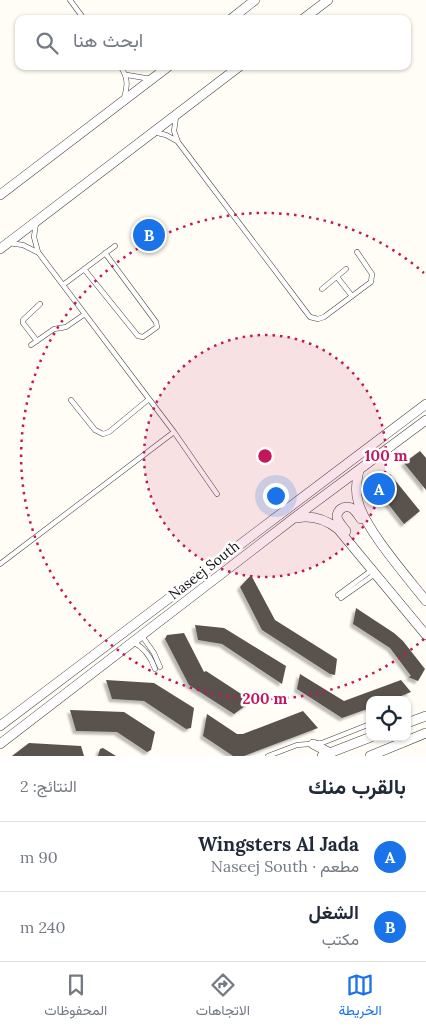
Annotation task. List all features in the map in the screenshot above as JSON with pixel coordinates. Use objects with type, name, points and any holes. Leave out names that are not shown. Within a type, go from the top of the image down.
[{"type":"street","points":[[236,15],[255,0]]},
{"type":"street","points":[[308,15],[328,0]]},
{"type":"street","points":[[0,195],[5,187],[163,70]]},
{"type":"street","points":[[4,246],[235,70]]},
{"type":"street","points":[[0,726],[426,404]]},
{"type":"street","name":"Naseej South","points":[[0,744],[294,518],[426,420]]},
{"type":"street","points":[[359,470],[356,486],[357,497],[363,514],[426,602]]},
{"type":"street","points":[[357,552],[354,542],[338,520],[338,511],[343,507],[351,508],[372,529]]},
{"type":"street","points":[[294,518],[312,517],[328,522],[338,529],[426,635]]},
{"type":"street","points":[[411,722],[426,716]]},
{"type":"street","points":[[370,756],[426,733]]},
{"type":"street","points":[[313,744],[326,754],[366,739]]},
{"type":"lane","points":[[70,0],[81,15]]},
{"type":"lane","points":[[122,101],[126,88],[126,75],[123,70]]},
{"type":"lane","points":[[126,75],[152,79]]},
{"type":"lane","points":[[176,114],[174,131],[178,142],[310,316],[318,319],[324,317],[373,279],[372,274],[358,252]]},
{"type":"lane","points":[[153,132],[178,142]]},
{"type":"lane","points":[[37,221],[34,236],[38,252],[174,432],[217,494]]},
{"type":"lane","points":[[4,246],[24,245],[38,252]]},
{"type":"lane","points":[[63,285],[115,246]]},
{"type":"lane","points":[[84,269],[138,336],[143,337],[155,329],[156,322],[105,253]]},
{"type":"lane","points":[[322,289],[346,269]]},
{"type":"lane","points":[[337,276],[352,296]]},
{"type":"lane","points":[[36,341],[23,323],[23,320],[24,316],[40,304]]},
{"type":"lane","points":[[31,345],[54,328],[66,327],[85,314]]},
{"type":"lane","points":[[71,400],[95,430],[103,434],[109,432],[149,399]]},
{"type":"lane","points":[[0,564],[174,432]]},
{"type":"lane","points":[[340,597],[374,572]]},
{"type":"lane","points":[[134,642],[145,650],[157,668],[151,647],[142,636]]},
{"type":"lane","points":[[268,756],[298,745],[322,743],[366,726]]},
{"type":"building","points":[[420,451],[426,458],[426,490],[404,463]]},
{"type":"building","points":[[390,474],[420,511],[404,524],[374,486]]},
{"type":"building","points":[[251,575],[275,620],[337,659],[335,675],[330,674],[262,630],[240,587]]},
{"type":"building","points":[[356,608],[403,641],[425,669],[418,681],[408,677],[411,676],[390,648],[353,624]]},
{"type":"building","points":[[195,625],[224,628],[286,666],[282,684],[222,644],[198,640]]},
{"type":"building","points":[[184,633],[204,672],[206,671],[252,701],[234,714],[189,685],[165,639],[167,635]]},
{"type":"building","points":[[300,674],[344,701],[401,680],[411,692],[401,696],[366,696],[366,709],[342,718],[297,689]]},
{"type":"building","points":[[106,680],[154,683],[194,708],[191,728],[186,729],[144,701],[112,699]]},
{"type":"building","points":[[70,710],[124,712],[155,732],[151,750],[147,752],[117,732],[76,731]]},
{"type":"building","points":[[303,711],[318,728],[244,756],[233,756],[203,736],[207,714],[237,734],[243,734]]},
{"type":"building","points":[[29,743],[81,746],[84,756],[12,756]]},
{"type":"building","points":[[103,748],[116,756],[98,756],[100,749]]},
{"type":"place","name":"الشغل","points":[[149,235]]},
{"type":"place","name":"Wingsters Al Jada","points":[[379,489]]}]
